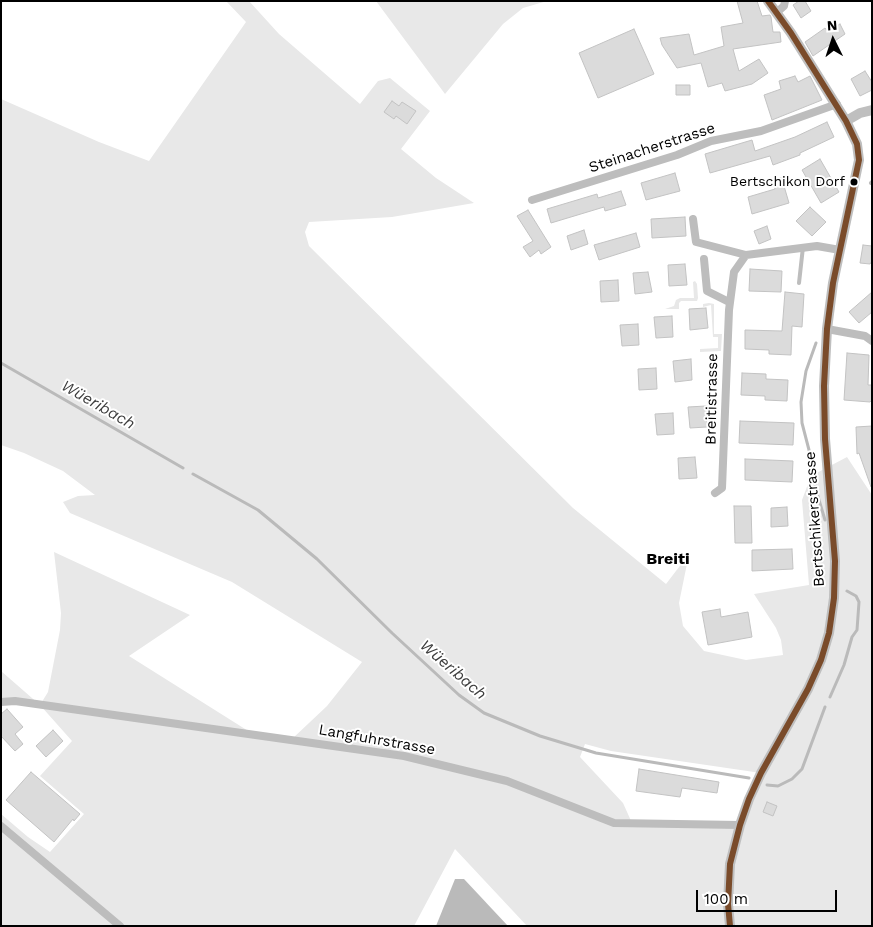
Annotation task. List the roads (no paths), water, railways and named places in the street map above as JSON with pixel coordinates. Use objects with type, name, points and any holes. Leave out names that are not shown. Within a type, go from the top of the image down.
[{"type":"street","points":[[768,1],[846,120],[860,112],[872,110]]},
{"type":"street","points":[[776,13],[784,6],[785,1]]},
{"type":"street","name":"Steinacherstrasse","points":[[532,200],[677,156],[711,141],[761,131],[836,104]]},
{"type":"street","name":"Bertschikerstrasse","points":[[730,926],[728,904],[730,864],[740,825],[761,772],[808,689],[821,660],[829,633],[834,598],[835,561],[825,439],[824,386],[827,329],[833,283],[857,174],[859,151],[846,120]]},
{"type":"street","points":[[693,219],[696,242],[746,255],[817,246],[840,250]]},
{"type":"street","name":"Breitistrasse","points":[[716,493],[722,488],[730,302],[734,272],[746,255]]},
{"type":"street","points":[[704,259],[707,291],[730,302]]},
{"type":"street","points":[[827,329],[865,336],[872,341]]},
{"type":"street","name":"Langfuhrstrasse","points":[[1,702],[15,701],[404,756],[507,781],[614,823],[740,825]]},
{"type":"street","points":[[1,826],[120,926]]},
{"type":"lane","points":[[799,283],[803,247]]},
{"type":"waterway","name":"Wüeribach","points":[[816,343],[806,371],[801,402],[802,423],[816,490],[825,520]]},
{"type":"waterway","name":"Wüeribach","points":[[1,363],[183,468]]},
{"type":"waterway","name":"Wüeribach","points":[[193,474],[258,510],[317,559],[392,633],[459,695],[484,713],[540,736],[596,753],[749,778]]},
{"type":"waterway","name":"Wüeribach","points":[[830,697],[844,665],[852,637],[857,630],[859,602],[856,596],[847,591]]},
{"type":"waterway","name":"Wüeribach","points":[[767,785],[778,786],[792,779],[802,769],[825,707]]},
{"type":"place","name":"Bertschikon Dorf","points":[[854,182]]},
{"type":"district","name":"Breiti","points":[[668,559]]}]
